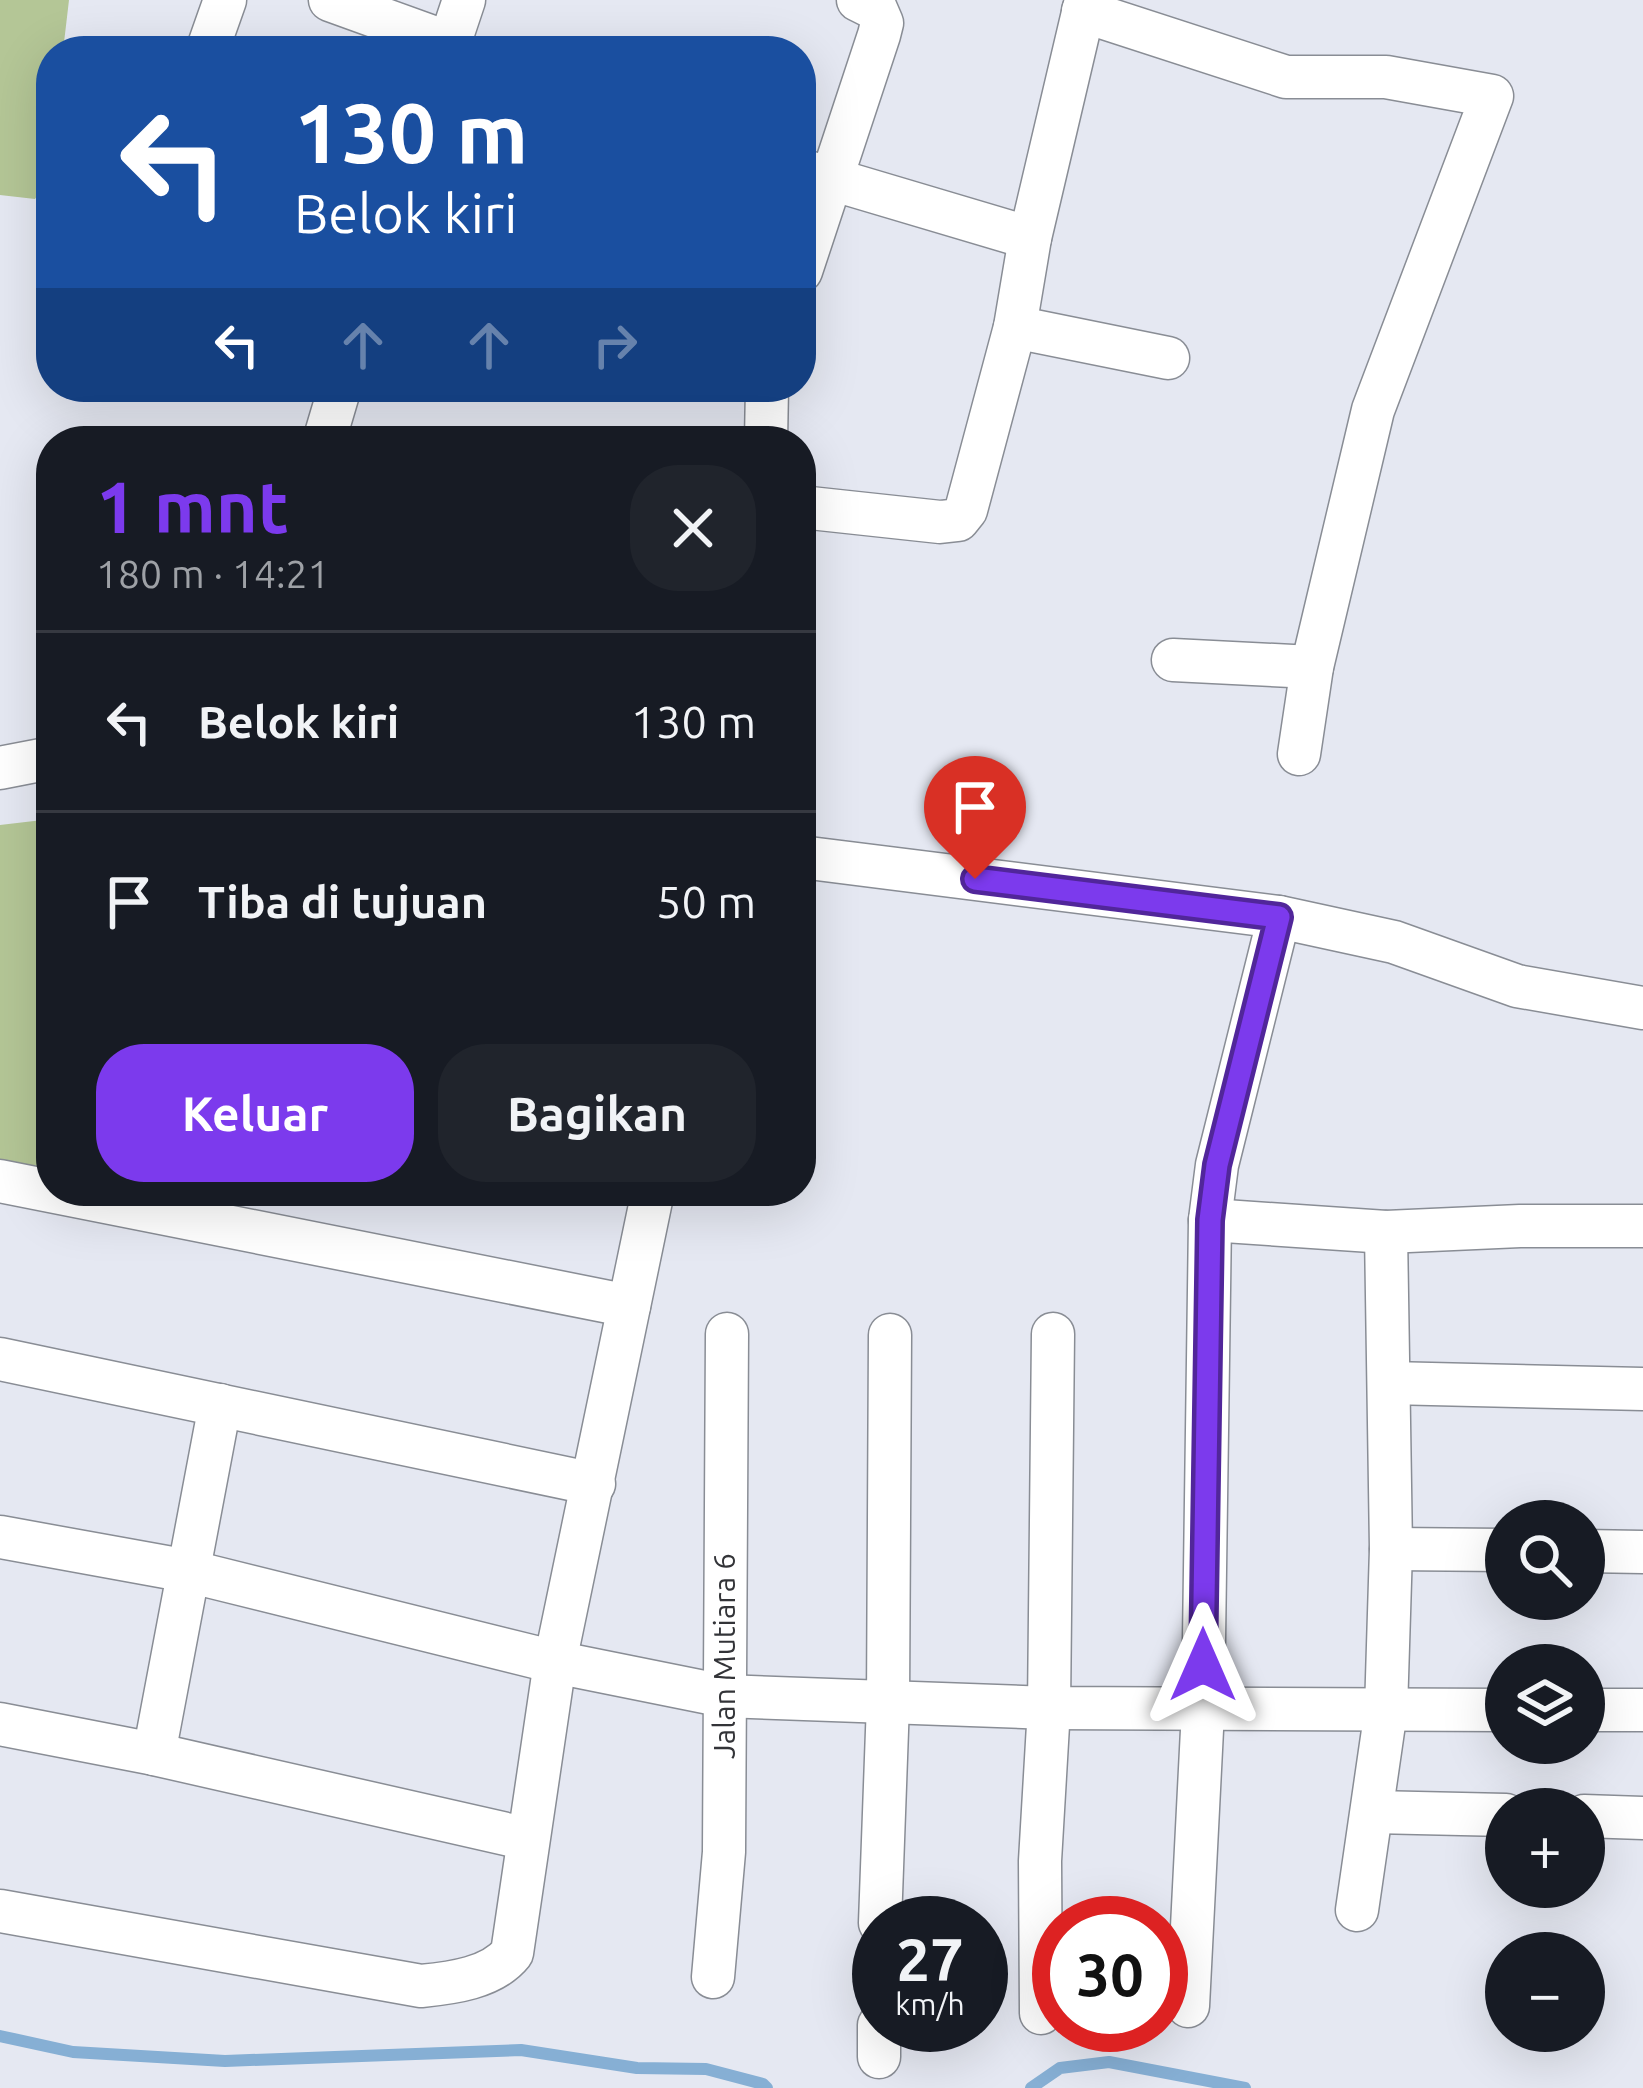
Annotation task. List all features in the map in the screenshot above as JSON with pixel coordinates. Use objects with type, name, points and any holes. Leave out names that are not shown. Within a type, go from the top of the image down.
[{"type":"street","points":[[212,36],[225,0]]},
{"type":"street","points":[[330,0],[420,36]]},
{"type":"street","points":[[452,36],[464,0]]},
{"type":"street","points":[[858,0],[876,9],[882,22],[817,175],[1030,238]]},
{"type":"street","points":[[816,509],[940,523],[958,520],[966,510],[1016,327],[1030,238],[1084,5],[1286,77],[1386,77],[1492,96],[1373,410],[1312,667],[1299,754]]},
{"type":"street","points":[[1016,327],[1168,358]]},
{"type":"street","points":[[1173,660],[1312,667]]},
{"type":"street","points":[[0,768],[36,761]]},
{"type":"street","points":[[816,859],[1279,917],[1394,942],[1517,986],[1643,1008]]},
{"type":"street","points":[[1188,2006],[1203,1710],[1210,1220],[1217,1165],[1279,917]]},
{"type":"street","points":[[0,1181],[36,1188]]},
{"type":"street","points":[[126,1206],[629,1306]]},
{"type":"street","points":[[0,1911],[421,1986],[453,1983],[502,1964],[512,1952],[555,1662],[650,1206]]},
{"type":"street","points":[[1210,1220],[1386,1232],[1643,1226]]},
{"type":"street","points":[[1357,1910],[1386,1710],[1391,1549],[1386,1232]]},
{"type":"street","name":"Jalan Mutiara 6","points":[[713,1977],[724,1852],[727,1334]]},
{"type":"street","points":[[1040,1896],[1049,1708],[1052,1334]]},
{"type":"street","points":[[881,1896],[888,1703],[890,1335]]},
{"type":"street","points":[[0,1359],[594,1484]]},
{"type":"street","points":[[1389,1383],[1643,1389]]},
{"type":"street","points":[[154,1754],[220,1405]]},
{"type":"street","points":[[0,1538],[188,1571],[555,1662],[724,1696],[1049,1708],[1485,1710]]},
{"type":"street","points":[[1391,1549],[1485,1550]]},
{"type":"street","points":[[1605,1551],[1643,1552]]},
{"type":"street","points":[[1605,1710],[1643,1710]]},
{"type":"street","points":[[0,1724],[154,1754],[528,1840]]},
{"type":"street","points":[[1373,1812],[1485,1815]]},
{"type":"street","points":[[1605,1817],[1643,1818]]},
{"type":"green space","points":[[0,0],[69,0],[65,36],[36,36],[36,197],[0,195]]},
{"type":"green space","points":[[36,821],[36,1180],[0,1173],[0,825]]},
{"type":"waterway","points":[[0,2036],[73,2052],[225,2061],[521,2050],[637,2068],[706,2069],[767,2088]]},
{"type":"waterway","points":[[1031,2088],[1060,2068],[1109,2062],[1245,2088]]},
{"type":"route","points":[[975,879],[1279,917],[1217,1165],[1210,1220],[1203,1665]]}]
